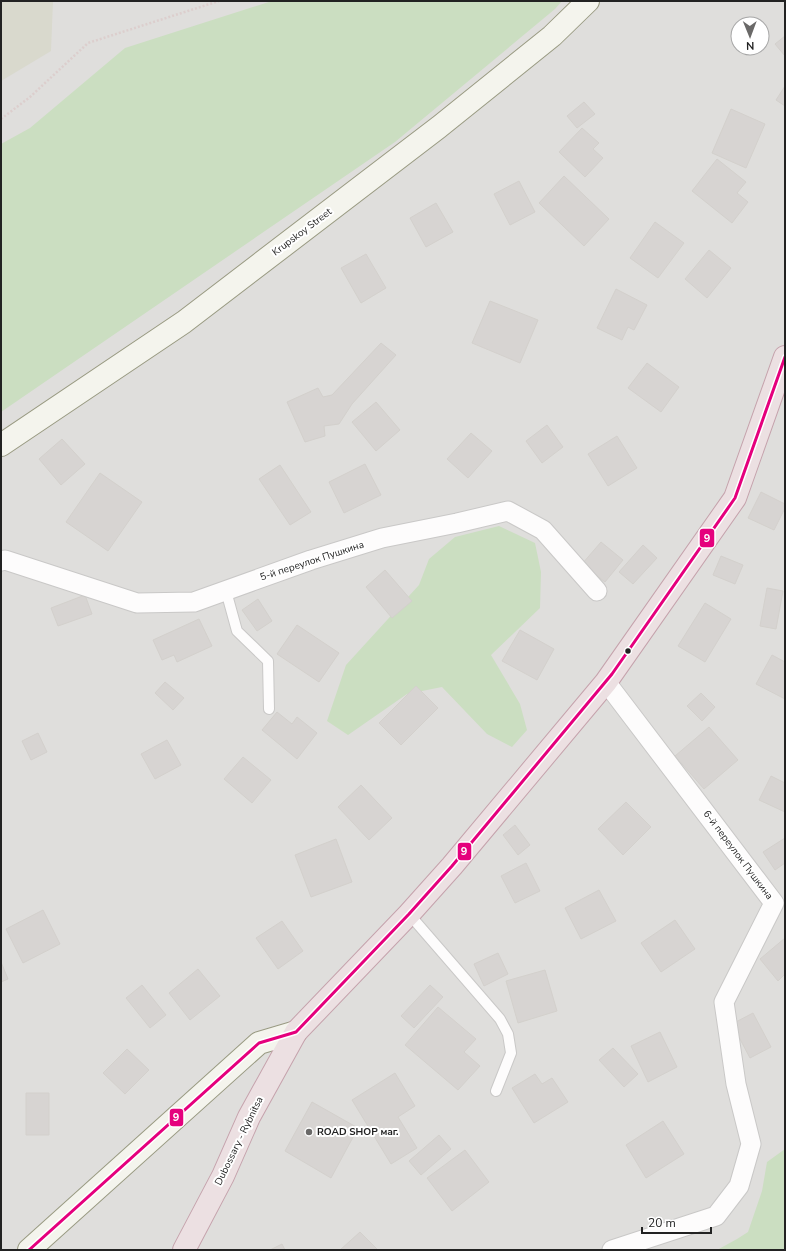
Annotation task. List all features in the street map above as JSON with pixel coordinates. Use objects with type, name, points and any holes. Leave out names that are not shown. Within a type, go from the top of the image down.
[{"type":"highway","name":"Dubossary - Rybnitsa","points":[[184,1250],[223,1176],[249,1117],[296,1032],[409,914],[452,866],[606,682],[735,498],[785,357]]},
{"type":"street","name":"Krupskoy Street","points":[[1,445],[184,322],[440,127],[552,36],[588,1]]},
{"type":"street","name":"5-й переулок Пушкина","points":[[1,561],[5,560],[137,603],[194,602],[312,560],[382,538],[508,511],[543,530],[597,591]]},
{"type":"street","name":"6-й переулок Пушкина","points":[[606,682],[780,902],[724,1002],[736,1084],[751,1144],[739,1186],[716,1216],[612,1250]]},
{"type":"street","points":[[29,1250],[258,1043],[296,1032]]},
{"type":"lane","points":[[226,591],[237,631],[268,661],[269,709]]},
{"type":"lane","points":[[409,914],[500,1019],[508,1034],[511,1053],[496,1091]]},
{"type":"path","points":[[1,119],[30,97],[88,43],[219,1]]},
{"type":"shaded area","points":[[1,1],[785,1],[785,1250],[1,1250]]},
{"type":"shaded area","points":[[1,1],[53,1],[51,51],[1,81]]},
{"type":"green space","points":[[272,1],[562,1],[555,9],[395,142],[1,412],[1,144],[30,128],[125,48]]},
{"type":"green space","points":[[499,526],[535,543],[541,572],[540,608],[491,655],[520,704],[527,730],[512,747],[487,734],[442,687],[407,694],[348,735],[327,721],[346,665],[419,585],[429,559],[455,537]]},
{"type":"green space","points":[[785,1149],[785,1250],[717,1250],[748,1232],[762,1191],[767,1162]]},
{"type":"building","points":[[785,36],[785,56],[775,44]]},
{"type":"building","points":[[785,86],[785,106],[776,100]]},
{"type":"building","points":[[584,102],[595,114],[577,128],[567,116]]},
{"type":"building","points":[[731,109],[765,124],[746,168],[712,153]]},
{"type":"building","points":[[582,128],[599,143],[593,149],[603,158],[585,177],[559,152]]},
{"type":"building","points":[[717,159],[746,182],[737,193],[748,202],[732,223],[692,191]]},
{"type":"building","points":[[564,176],[609,219],[584,246],[539,203]]},
{"type":"building","points":[[519,181],[535,212],[510,225],[494,194]]},
{"type":"building","points":[[436,203],[453,232],[426,247],[410,218]]},
{"type":"building","points":[[655,222],[684,243],[658,278],[630,258]]},
{"type":"building","points":[[709,250],[731,268],[707,298],[685,279]]},
{"type":"building","points":[[366,254],[386,288],[361,303],[341,268]]},
{"type":"building","points":[[616,289],[647,305],[634,330],[628,327],[622,340],[597,328]]},
{"type":"building","points":[[490,301],[538,320],[520,363],[472,343]]},
{"type":"building","points":[[381,343],[396,355],[352,404],[339,424],[324,426],[325,436],[305,442],[287,402],[318,388],[323,397],[332,395]]},
{"type":"building","points":[[647,363],[679,387],[661,412],[628,388]]},
{"type":"building","points":[[376,402],[400,430],[376,451],[352,422]]},
{"type":"building","points":[[547,425],[563,447],[542,463],[526,441]]},
{"type":"building","points":[[471,433],[492,451],[468,478],[447,459]]},
{"type":"building","points":[[617,436],[637,468],[608,486],[588,454]]},
{"type":"building","points":[[62,439],[85,464],[61,485],[39,459]]},
{"type":"building","points":[[365,464],[381,495],[344,513],[329,482]]},
{"type":"building","points":[[280,465],[311,512],[290,525],[259,479]]},
{"type":"building","points":[[100,473],[142,502],[108,551],[66,522]]},
{"type":"building","points":[[761,492],[785,504],[785,508],[774,530],[748,518]]},
{"type":"building","points":[[601,542],[623,560],[605,582],[582,564]]},
{"type":"building","points":[[643,545],[657,558],[633,584],[619,572]]},
{"type":"building","points":[[721,556],[743,565],[735,584],[713,575]]},
{"type":"building","points":[[385,570],[412,601],[392,618],[366,587]]},
{"type":"building","points":[[767,588],[783,591],[776,629],[760,626]]},
{"type":"building","points":[[85,595],[92,614],[58,626],[51,608]]},
{"type":"building","points":[[258,599],[272,621],[257,631],[242,610]]},
{"type":"building","points":[[705,603],[731,619],[705,662],[678,646]]},
{"type":"building","points":[[199,619],[212,646],[177,662],[174,655],[162,660],[153,640]]},
{"type":"building","points":[[297,625],[339,653],[319,682],[277,654]]},
{"type":"building","points":[[520,630],[554,649],[537,680],[502,661]]},
{"type":"building","points":[[772,655],[785,662],[785,699],[756,684]]},
{"type":"building","points":[[165,682],[184,698],[173,710],[155,693]]},
{"type":"building","points":[[416,686],[438,708],[401,745],[379,723]]},
{"type":"building","points":[[701,693],[715,707],[702,721],[687,706]]},
{"type":"building","points":[[277,712],[292,724],[297,717],[317,733],[297,759],[262,730]]},
{"type":"building","points":[[709,727],[738,760],[704,789],[675,756]]},
{"type":"building","points":[[38,733],[47,752],[31,760],[22,741]]},
{"type":"building","points":[[167,740],[181,765],[155,779],[141,754]]},
{"type":"building","points":[[243,757],[271,780],[252,803],[224,779]]},
{"type":"building","points":[[771,776],[785,783],[785,812],[759,800]]},
{"type":"building","points":[[361,785],[392,818],[369,840],[338,807]]},
{"type":"building","points":[[626,802],[651,827],[623,855],[598,829]]},
{"type":"building","points":[[515,825],[530,845],[518,855],[503,835]]},
{"type":"building","points":[[785,838],[785,863],[775,870],[763,852]]},
{"type":"building","points":[[336,839],[352,882],[311,897],[295,855]]},
{"type":"building","points":[[526,863],[540,891],[515,903],[501,876]]},
{"type":"building","points":[[599,890],[616,921],[581,939],[565,908]]},
{"type":"building","points":[[43,910],[60,944],[23,963],[6,929]]},
{"type":"building","points":[[675,920],[695,949],[661,972],[641,943]]},
{"type":"building","points":[[282,921],[303,951],[278,969],[256,938]]},
{"type":"building","points":[[785,938],[785,974],[778,981],[760,959]]},
{"type":"building","points":[[498,953],[508,974],[484,986],[474,964]]},
{"type":"building","points":[[1,962],[8,979],[1,982]]},
{"type":"building","points":[[198,969],[220,996],[190,1020],[169,993]]},
{"type":"building","points":[[545,970],[557,1011],[518,1023],[506,981]]},
{"type":"building","points":[[142,985],[166,1015],[150,1028],[126,998]]},
{"type":"building","points":[[430,985],[443,997],[414,1028],[401,1016]]},
{"type":"building","points":[[438,1007],[476,1039],[464,1052],[480,1066],[458,1090],[405,1045]]},
{"type":"building","points":[[753,1013],[771,1047],[750,1058],[732,1024]]},
{"type":"building","points":[[660,1032],[677,1067],[648,1082],[631,1046]]},
{"type":"building","points":[[613,1048],[638,1074],[624,1087],[599,1060]]},
{"type":"building","points":[[127,1049],[149,1070],[125,1094],[103,1073]]},
{"type":"building","points":[[395,1073],[415,1106],[398,1117],[417,1148],[391,1164],[352,1100]]},
{"type":"building","points":[[535,1074],[542,1084],[552,1078],[568,1102],[534,1123],[512,1088]]},
{"type":"building","points":[[26,1093],[49,1093],[49,1135],[26,1135]]},
{"type":"building","points":[[312,1102],[358,1128],[331,1178],[285,1151]]},
{"type":"building","points":[[663,1121],[684,1154],[646,1178],[626,1145]]},
{"type":"building","points":[[439,1135],[451,1149],[421,1175],[409,1161]]},
{"type":"building","points":[[465,1150],[489,1182],[452,1211],[427,1178]]},
{"type":"building","points":[[360,1232],[378,1250],[340,1250]]},
{"type":"building","points":[[282,1244],[285,1250],[270,1250]]},
{"type":"transit line","name":"9","points":[[29,1250],[259,1043],[296,1032],[409,914],[452,866],[612,674],[735,498],[785,357]]},
{"type":"place","name":"ROAD SHOP маг.","points":[[309,1132]]}]
